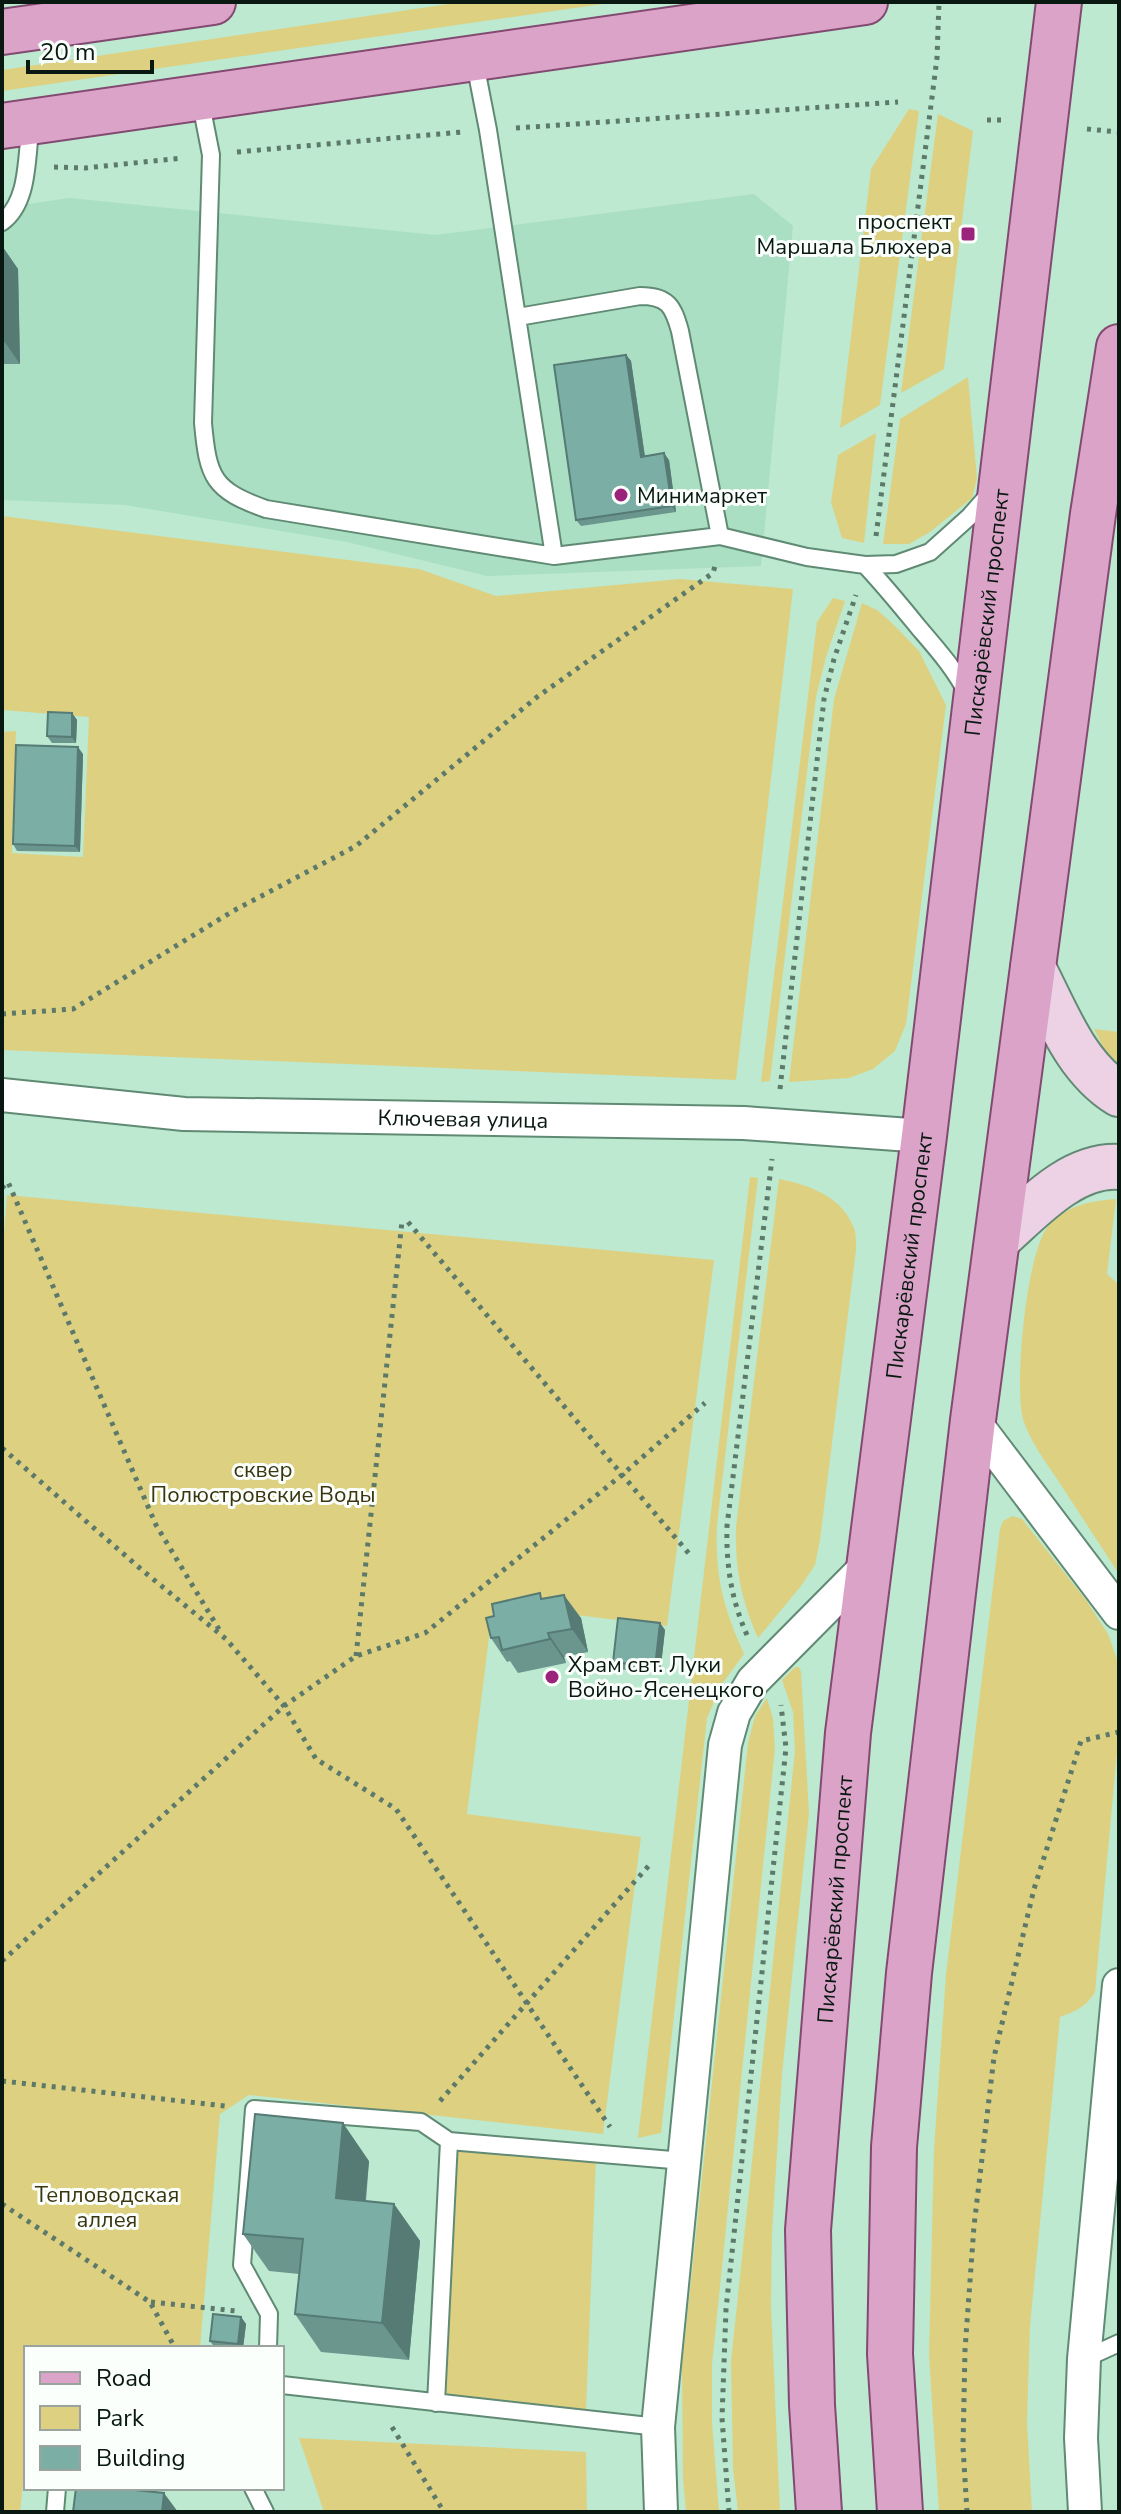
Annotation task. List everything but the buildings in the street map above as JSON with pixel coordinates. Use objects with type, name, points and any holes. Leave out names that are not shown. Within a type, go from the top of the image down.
[{"type":"main road","points":[[2,32],[213,2]]},
{"type":"main road","points":[[16,124],[865,2]]},
{"type":"main road","name":"Пискарёвский проспект","points":[[819,2512],[812,2405],[808,2230],[848,1733],[924,1136],[1059,2]]},
{"type":"main road","points":[[900,2512],[890,2354],[894,2147],[909,1973],[973,1420],[1093,514],[1119,347]]},
{"type":"street","points":[[1033,968],[1087,1067],[1104,1085],[1119,1094]]},
{"type":"street","name":"Ключевая улица","points":[[2,1095],[184,1114],[744,1123],[924,1136]]},
{"type":"street","points":[[998,1239],[1055,1190],[1082,1174],[1119,1167]]},
{"type":"street","points":[[973,1420],[1119,1613]]},
{"type":"street","points":[[661,2512],[658,2427],[725,1745],[734,1713],[753,1681],[869,1564]]},
{"type":"street","points":[[1085,2512],[1081,2438],[1084,2359],[1116,2052],[1119,1985]]},
{"type":"lane","points":[[474,58],[554,556]]},
{"type":"lane","points":[[200,98],[211,155],[203,423],[206,454],[214,478],[231,495],[266,509],[554,556],[720,536],[807,557],[865,565],[896,564],[930,552],[969,517],[1002,478]]},
{"type":"lane","points":[[2,222],[15,208],[21,194],[16,124]]},
{"type":"lane","points":[[518,317],[640,296],[656,296],[668,302],[680,331],[720,536]]},
{"type":"lane","points":[[865,565],[941,651],[974,707]]},
{"type":"lane","points":[[268,2346],[269,2314],[242,2265],[254,2109],[421,2122],[449,2141],[684,2161]]},
{"type":"lane","points":[[436,2403],[449,2141]]},
{"type":"lane","points":[[1084,2359],[1119,2343]]},
{"type":"lane","points":[[284,2385],[658,2427]]},
{"type":"lane","points":[[55,2512],[57,2490]]},
{"type":"lane","points":[[254,2490],[265,2512]]},
{"type":"path","points":[[876,536],[937,58],[939,2]]},
{"type":"path","points":[[987,120],[1005,120]]},
{"type":"path","points":[[1078,128],[1118,132]]},
{"type":"path","points":[[2,1014],[73,1009],[233,911],[356,846],[537,697],[713,573],[720,536]]},
{"type":"path","points":[[2,1188],[8,1182],[156,1525],[223,1635],[284,1706],[316,1759],[396,1809],[610,2128]]},
{"type":"path","points":[[356,1656],[405,1222],[691,1556]]},
{"type":"path","points":[[2,1961],[284,1706],[356,1656],[425,1633],[623,1474],[705,1403]]},
{"type":"path","points":[[2,1448],[142,1570],[223,1635]]},
{"type":"path","points":[[729,2512],[722,2418],[726,2309],[786,1748],[779,1699]]},
{"type":"path","points":[[967,2512],[963,2447],[965,2350],[974,2226],[994,2057],[1034,1889],[1081,1741],[1119,1732]]},
{"type":"path","points":[[421,2122],[652,1862]]},
{"type":"path","points":[[2,2081],[254,2109]]},
{"type":"path","points":[[2,2204],[150,2302],[269,2314]]},
{"type":"path","points":[[150,2302],[174,2346]]},
{"type":"path","points":[[373,2395],[444,2512]]},
{"type":"shaded area","points":[[754,194],[793,226],[761,566],[487,576],[347,542],[125,505],[2,500],[2,208],[69,198],[436,235]]},
{"type":"green space","points":[[462,2],[616,2],[2,91],[2,70]]},
{"type":"green space","points":[[909,109],[919,111],[880,405],[840,428],[871,169]]},
{"type":"green space","points":[[938,114],[973,131],[944,369],[901,393]]},
{"type":"green space","points":[[968,377],[977,479],[972,498],[930,532],[909,544],[883,544],[900,419]]},
{"type":"green space","points":[[876,433],[864,543],[842,538],[831,502],[838,455]]},
{"type":"green space","points":[[2,516],[419,569],[496,596],[680,579],[793,589],[736,1080],[2,1050],[2,732],[16,731],[12,853],[83,857],[89,717],[2,710]]},
{"type":"green space","points":[[833,598],[845,601],[816,697],[770,1081],[761,1082],[817,622]]},
{"type":"green space","points":[[862,603],[877,610],[919,651],[946,705],[906,1024],[895,1051],[873,1069],[849,1078],[789,1082],[834,699]]},
{"type":"green space","points":[[1094,1029],[1119,1032],[1119,1064],[1105,1051]]},
{"type":"green space","points":[[750,1177],[758,1178],[717,1525],[717,1561],[722,1591],[744,1654],[722,1684],[707,1718],[661,2133],[638,2138]]},
{"type":"green space","points":[[779,1179],[814,1189],[843,1209],[855,1231],[856,1250],[815,1565],[758,1638],[740,1584],[736,1527]]},
{"type":"green space","name":"сквер Полюстровские Воды","points":[[7,1195],[714,1260],[667,1626],[493,1605],[467,1814],[641,1837],[603,2134],[249,2095],[220,2114],[200,2346],[24,2346],[24,2475],[20,2512],[2,2512],[2,1258]]},
{"type":"green space","points":[[1116,1199],[1107,1274],[1119,1285],[1119,1574],[1030,1436],[1023,1419],[1020,1378],[1024,1318],[1034,1260],[1042,1238],[1050,1224],[1072,1208]]},
{"type":"green space","points":[[1012,1516],[1022,1519],[1086,1600],[1108,1634],[1119,1665],[1119,1730],[1095,1992],[1080,2008],[1060,2017],[1030,2326],[1027,2423],[1032,2512],[939,2512],[929,2355],[934,2150],[946,1974],[1000,1529],[1003,1521]]},
{"type":"green space","points":[[795,1667],[799,1667],[801,1672],[809,1813],[782,2074],[772,2232],[771,2306],[780,2512],[738,2512],[733,2468],[731,2362],[795,1751],[793,1712],[782,1680]]},
{"type":"green space","points":[[767,1698],[773,1719],[775,1748],[712,2365],[712,2422],[719,2512],[686,2512],[682,2366],[748,1743],[755,1716]]},
{"type":"green space","points":[[458,2150],[596,2158],[586,2410],[444,2395]]},
{"type":"green space","points":[[299,2438],[586,2452],[587,2512],[324,2512]]},
{"type":"place","name":"проспект Маршала Блюхера","points":[[968,234]]},
{"type":"place","name":"Минимаркет","points":[[621,495]]},
{"type":"place","name":"Храм свт. Луки Войно-Ясенецкого","points":[[552,1677]]},
{"type":"park label","name":"Тепловодская аллея","points":[[107,2206]]}]
